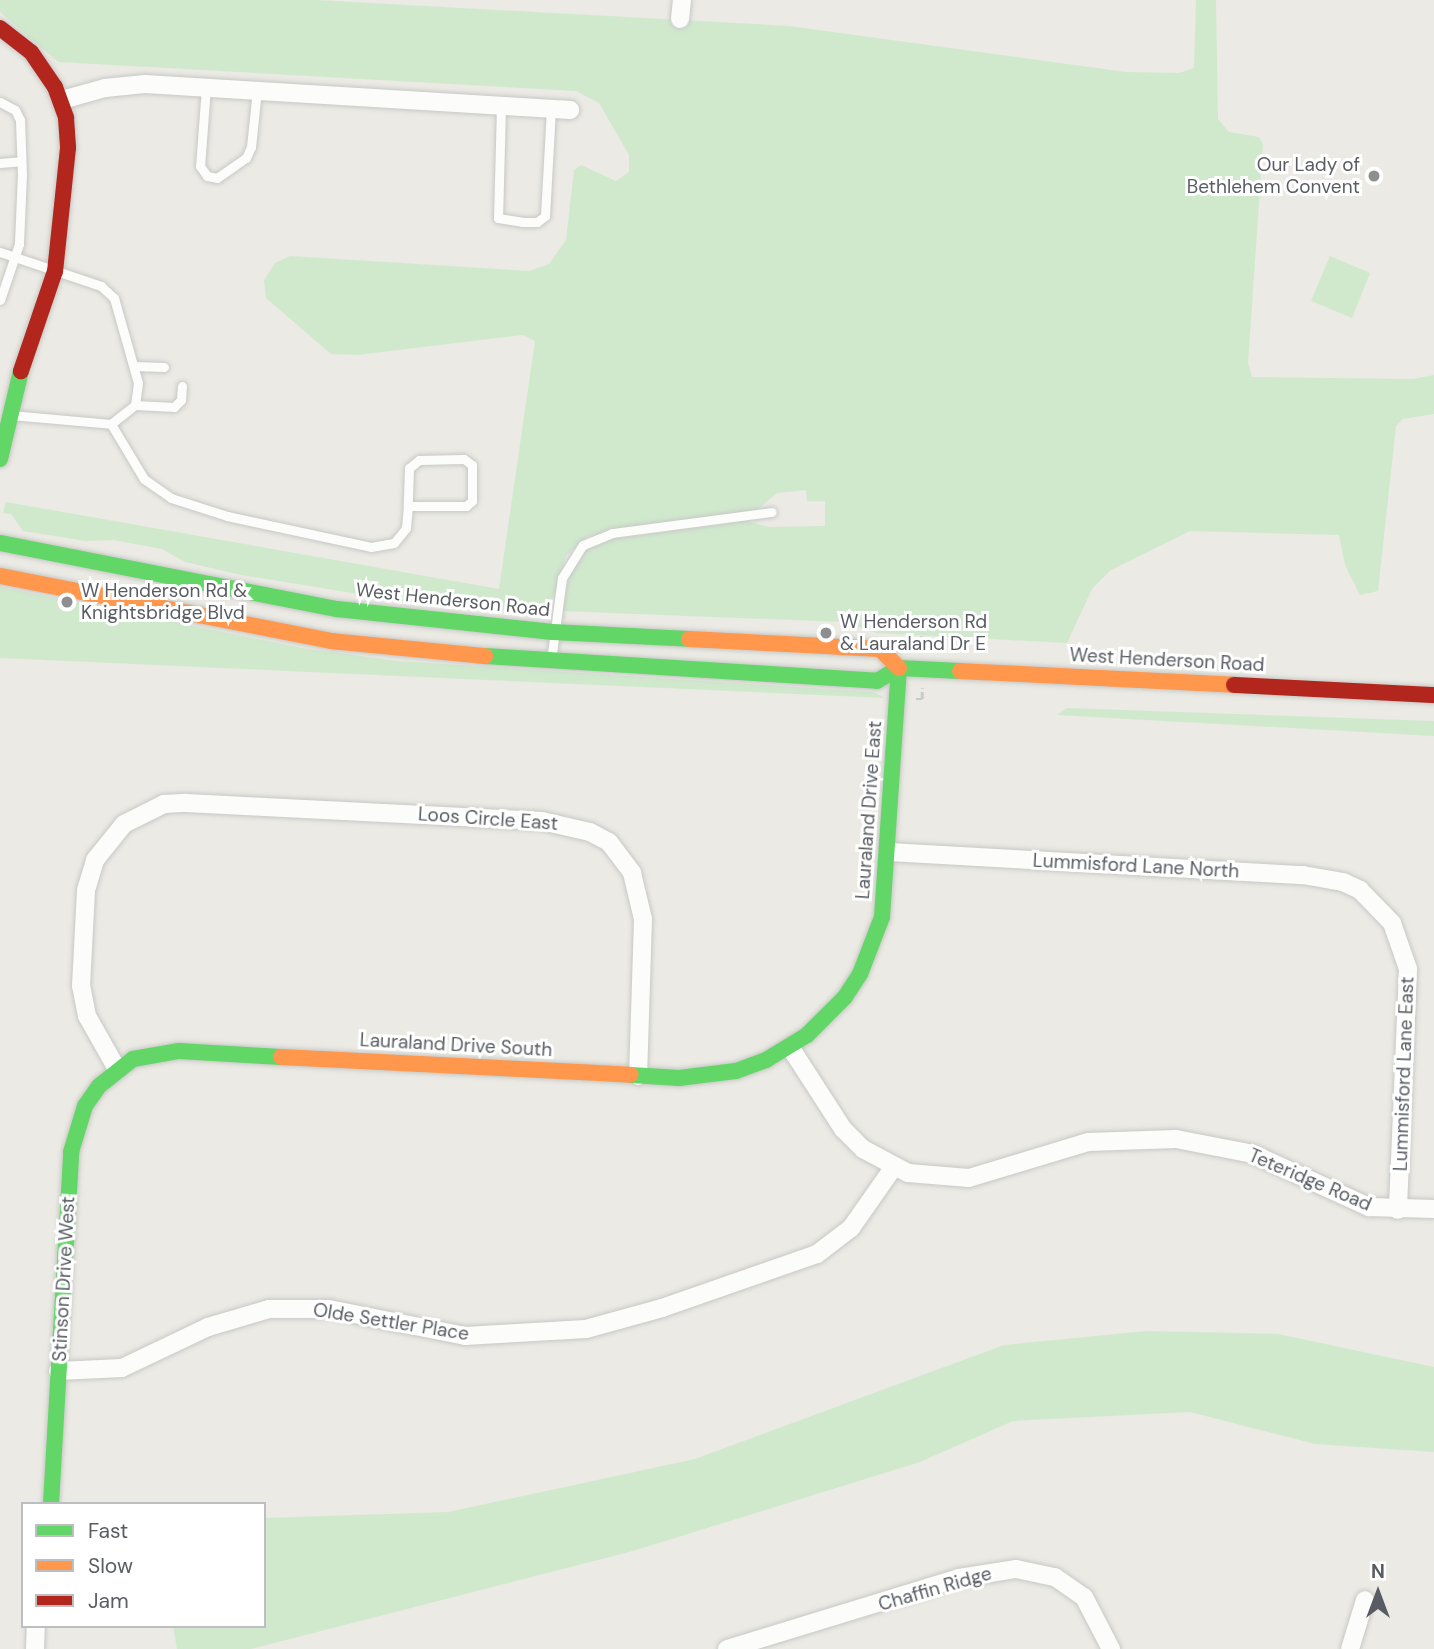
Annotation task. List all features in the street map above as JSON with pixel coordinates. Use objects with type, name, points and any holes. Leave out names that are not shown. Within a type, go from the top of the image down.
[{"type":"main road","points":[[0,27],[45,68],[62,100],[68,172],[55,271],[9,415],[0,459]]},
{"type":"main road","name":"West Henderson Road","points":[[0,543],[337,609],[553,632],[880,649],[899,668]]},
{"type":"main road","name":"West Henderson Road","points":[[0,576],[331,641],[551,662],[877,681],[899,668],[1434,695]]},
{"type":"main road","name":"Lauraland Drive East","points":[[790,1047],[827,1017],[860,974],[882,917],[899,668]]},
{"type":"main road","name":"Lauraland Drive South","points":[[117,1069],[152,1053],[179,1051],[638,1076],[708,1077],[736,1071],[790,1047]]},
{"type":"main road","name":"Stinson Drive West","points":[[51,1502],[71,1152],[85,1106],[117,1069]]},
{"type":"street","points":[[680,19],[682,0]]},
{"type":"street","points":[[62,100],[105,88],[145,84],[561,110]]},
{"type":"street","name":"Loos Circle East","points":[[117,1069],[88,1016],[82,986],[86,890],[95,860],[109,840],[124,824],[164,804],[542,821],[590,832],[609,842],[632,873],[643,919],[638,1076]]},
{"type":"street","name":"Lummisford Lane North","points":[[888,852],[1303,876],[1343,882],[1377,903]]},
{"type":"street","name":"Lummisford Lane East","points":[[1377,903],[1404,947],[1408,969],[1398,1210]]},
{"type":"street","name":"Teteridge Road","points":[[790,1047],[843,1129],[894,1168],[926,1177],[969,1178],[1088,1142],[1177,1139],[1253,1154],[1350,1200],[1398,1210],[1434,1209]]},
{"type":"street","name":"Olde Settler Place","points":[[58,1371],[122,1368],[208,1327],[269,1309],[328,1309],[465,1336],[586,1329],[662,1308],[817,1254],[851,1228],[894,1168]]},
{"type":"street","name":"Chaffin Ridge","points":[[727,1649],[969,1576],[1016,1569],[1055,1577],[1083,1597],[1111,1649]]},
{"type":"street","points":[[1350,1649],[1365,1600]]},
{"type":"street","points":[[35,1649],[36,1628]]},
{"type":"lane","points":[[206,87],[201,166],[207,176],[217,178],[246,158],[257,90]]},
{"type":"lane","points":[[0,102],[15,110],[20,120],[21,161],[15,258],[0,300]]},
{"type":"lane","points":[[501,106],[498,218],[537,222],[545,216],[561,110]]},
{"type":"lane","points":[[0,163],[21,161]]},
{"type":"lane","points":[[0,252],[101,286],[114,298],[134,366],[135,405]]},
{"type":"lane","points":[[134,366],[164,367]]},
{"type":"lane","points":[[9,415],[111,424],[135,405],[174,407],[181,400],[182,386]]},
{"type":"lane","points":[[111,424],[144,479],[171,498],[227,516],[371,547],[394,543],[405,528],[409,468],[419,460],[464,459],[472,465],[472,501],[466,506],[408,506]]},
{"type":"lane","points":[[551,662],[562,578],[573,554],[593,539],[772,512]]},
{"type":"green space","points":[[0,0],[317,0],[789,26],[1126,72],[1179,73],[1194,68],[1196,0],[1216,0],[1218,119],[1229,132],[1259,137],[1263,144],[1248,363],[1252,377],[1413,379],[1434,375],[1434,414],[1403,419],[1396,426],[1378,591],[1360,595],[1345,565],[1339,535],[1190,531],[1111,570],[1092,589],[1067,643],[876,633],[843,622],[560,611],[572,567],[585,551],[604,540],[747,521],[769,527],[825,526],[825,501],[807,501],[806,490],[777,493],[757,510],[588,536],[566,556],[549,611],[524,612],[401,601],[241,575],[185,562],[162,549],[113,540],[86,541],[23,531],[11,514],[3,513],[6,502],[499,589],[535,341],[523,335],[357,355],[331,354],[266,298],[264,280],[275,263],[290,256],[529,271],[549,264],[566,240],[574,170],[581,165],[616,181],[629,172],[629,155],[599,103],[576,91],[58,62],[0,12]]},
{"type":"green space","points":[[1330,256],[1370,273],[1352,318],[1311,301]]},
{"type":"green space","points":[[0,587],[302,648],[397,661],[873,692],[885,698],[0,658]]},
{"type":"green space","points":[[1067,708],[1434,721],[1434,736],[1057,715]]},
{"type":"green space","points":[[1147,1331],[1278,1334],[1434,1367],[1434,1452],[1315,1444],[1190,1412],[1013,1421],[920,1462],[633,1551],[251,1649],[177,1649],[173,1628],[266,1628],[266,1518],[448,1512],[695,1459],[1004,1345]]},
{"type":"traffic: fast","points":[[0,459],[21,371]]},
{"type":"traffic: fast","points":[[0,543],[337,609],[553,632],[689,639]]},
{"type":"traffic: fast","points":[[485,656],[877,681],[899,668],[960,671]]},
{"type":"traffic: fast","points":[[631,1075],[679,1078],[736,1071],[766,1060],[807,1035],[845,997],[860,974],[882,917],[899,668]]},
{"type":"traffic: fast","points":[[51,1502],[71,1152],[85,1106],[99,1086],[133,1059],[179,1051],[281,1057]]},
{"type":"traffic: slow","points":[[0,576],[331,641],[485,656]]},
{"type":"traffic: slow","points":[[689,639],[880,649],[899,668]]},
{"type":"traffic: slow","points":[[960,671],[1234,685]]},
{"type":"traffic: slow","points":[[281,1057],[631,1075]]},
{"type":"traffic: jam","points":[[0,28],[31,52],[55,87],[66,118],[68,148],[55,271],[21,371]]},
{"type":"traffic: jam","points":[[1234,685],[1434,695]]},
{"type":"place","name":"Our Lady of Bethlehem Convent","points":[[1374,176]]},
{"type":"place","name":"W Henderson Rd & Knightsbridge Blvd","points":[[67,602]]},
{"type":"place","name":"W Henderson Rd & Lauraland Dr E","points":[[826,633]]}]
